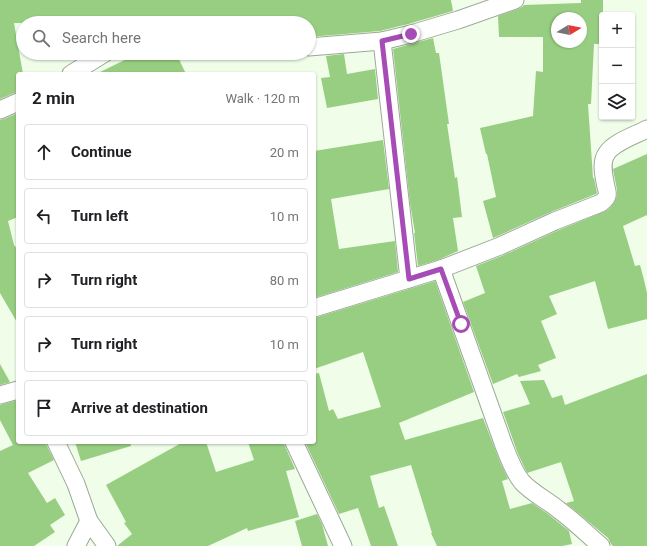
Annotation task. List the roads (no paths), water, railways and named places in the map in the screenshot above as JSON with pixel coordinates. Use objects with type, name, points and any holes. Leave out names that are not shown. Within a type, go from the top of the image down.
[{"type":"street","points":[[316,46],[382,41],[458,20],[515,0]]},
{"type":"street","points":[[382,41],[409,279]]},
{"type":"street","points":[[74,72],[94,60]]},
{"type":"street","points":[[0,110],[16,103]]},
{"type":"street","points":[[316,307],[441,269],[500,246],[555,221],[601,203],[605,200],[608,192],[603,168],[606,154],[616,145],[647,129]]},
{"type":"street","points":[[441,269],[503,443],[515,470],[522,481],[533,492],[559,509],[601,546]]},
{"type":"street","points":[[0,396],[16,391]]},
{"type":"street","points":[[57,444],[76,484],[89,521],[107,546]]},
{"type":"street","points":[[295,444],[343,546]]},
{"type":"street","points":[[76,546],[89,521]]}]
